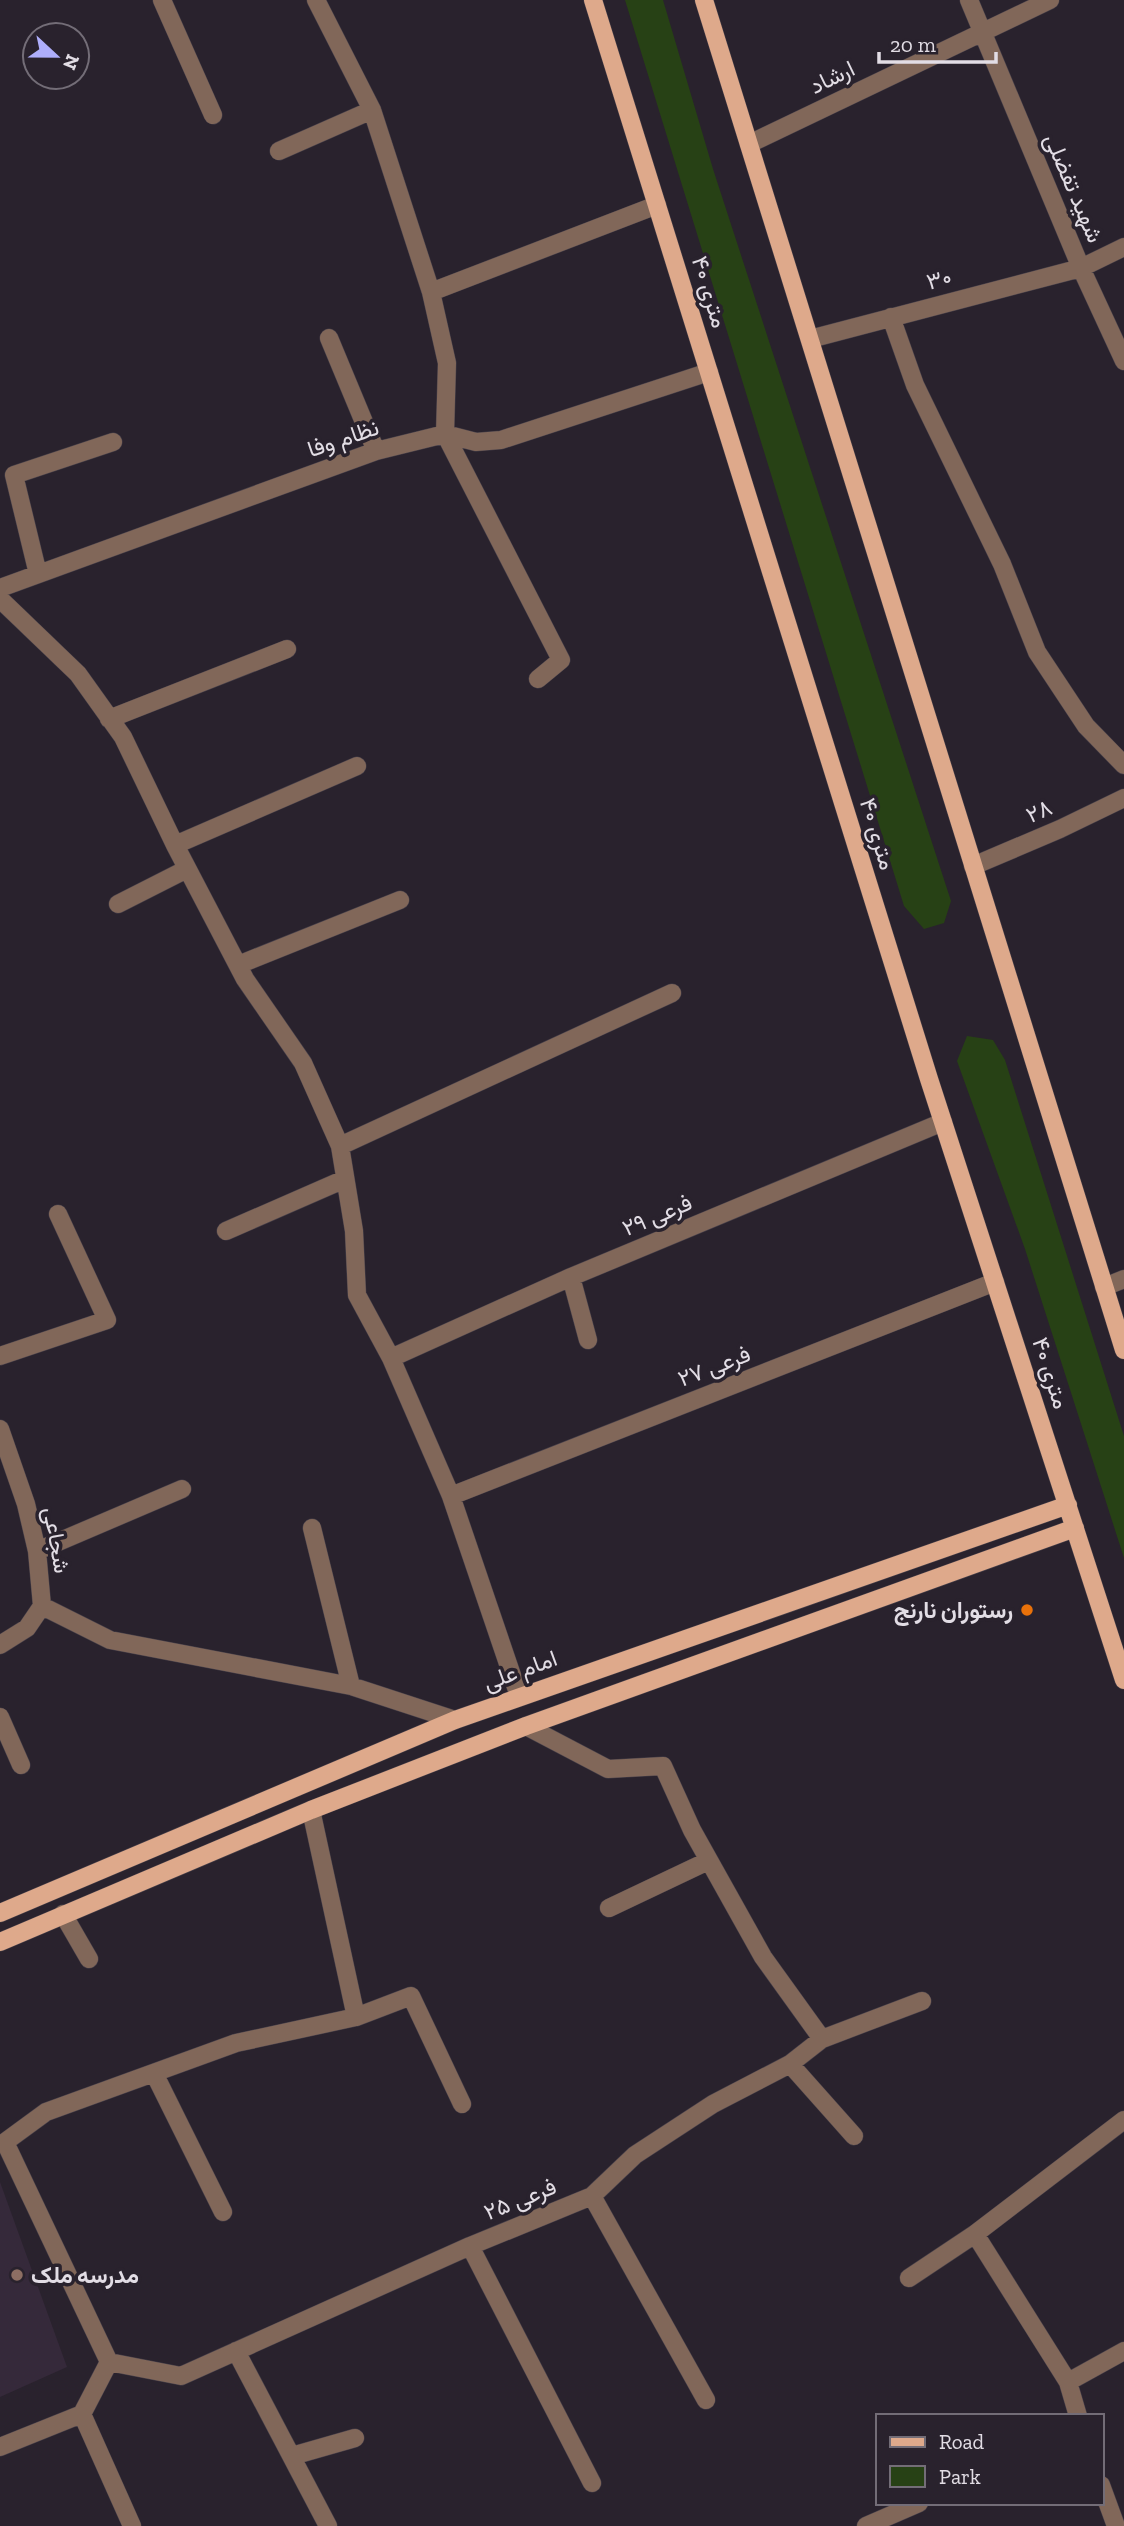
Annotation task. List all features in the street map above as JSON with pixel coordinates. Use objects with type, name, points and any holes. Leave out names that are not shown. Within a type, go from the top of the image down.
[{"type":"main road","name":"۴۰ متری","points":[[593,0],[943,1122],[1124,1680]]},
{"type":"main road","points":[[704,0],[1124,1350]]},
{"type":"main road","name":"امام علی","points":[[0,1913],[455,1720],[1068,1505]]},
{"type":"main road","points":[[0,1942],[311,1810],[526,1726],[1075,1528]]},
{"type":"street","points":[[162,0],[213,115]]},
{"type":"street","points":[[316,0],[372,110],[431,292],[447,363],[445,434],[561,660],[538,679]]},
{"type":"street","name":"شهید تفضلی","points":[[969,0],[1081,268],[1124,361]]},
{"type":"street","name":"ارشاد","points":[[749,144],[1050,0]]},
{"type":"street","points":[[279,151],[372,110]]},
{"type":"street","points":[[431,292],[657,205]]},
{"type":"street","name":"۳۰","points":[[810,338],[1081,268],[1124,247]]},
{"type":"street","points":[[891,317],[915,385],[1003,564],[1037,652],[1086,726],[1124,765]]},
{"type":"street","points":[[329,338],[376,451]]},
{"type":"street","name":"نظام وفا","points":[[0,588],[376,451],[445,434],[476,442],[501,440],[709,372]]},
{"type":"street","points":[[38,574],[14,475],[113,442]]},
{"type":"street","points":[[0,599],[78,674],[123,737],[187,869],[238,965],[303,1063],[340,1146],[354,1231],[357,1295],[391,1358],[451,1496],[519,1696]]},
{"type":"street","points":[[109,719],[287,649]]},
{"type":"street","points":[[175,845],[357,766]]},
{"type":"street","name":"۲۸","points":[[973,866],[1124,798]]},
{"type":"street","points":[[118,904],[187,869]]},
{"type":"street","points":[[238,965],[400,900]]},
{"type":"street","points":[[340,1146],[672,993]]},
{"type":"street","name":"فرعی ۲۹","points":[[391,1358],[571,1277],[943,1122]]},
{"type":"street","points":[[226,1231],[345,1179]]},
{"type":"street","points":[[0,1356],[107,1320],[58,1214]]},
{"type":"street","points":[[571,1277],[588,1340]]},
{"type":"street","points":[[1104,1287],[1124,1279]]},
{"type":"street","name":"فرعی ۲۷","points":[[451,1496],[995,1282]]},
{"type":"street","name":"شجاعی","points":[[0,1429],[26,1504],[37,1551],[42,1606],[27,1628],[0,1645]]},
{"type":"street","points":[[37,1551],[181,1489]]},
{"type":"street","points":[[313,1528],[351,1686]]},
{"type":"street","points":[[42,1606],[110,1640],[351,1686],[455,1720]]},
{"type":"street","points":[[0,1717],[21,1765]]},
{"type":"street","points":[[526,1726],[608,1769],[663,1766],[709,1861],[763,1957],[822,2039]]},
{"type":"street","points":[[311,1810],[356,2017]]},
{"type":"street","points":[[609,1908],[709,1861]]},
{"type":"street","points":[[63,1914],[89,1959]]},
{"type":"street","points":[[0,2448],[82,2414],[109,2362],[3,2138],[46,2112],[236,2043],[356,2017],[411,1996],[463,2104]]},
{"type":"street","name":"فرعی ۲۵","points":[[109,2362],[181,2376],[470,2246],[592,2196],[635,2155],[713,2104],[790,2064],[822,2039],[922,2001]]},
{"type":"street","points":[[790,2064],[854,2136]]},
{"type":"street","points":[[154,2073],[223,2211]]},
{"type":"street","points":[[909,2278],[975,2234],[1124,2120]]},
{"type":"street","points":[[592,2196],[706,2400]]},
{"type":"street","points":[[975,2234],[1068,2382],[1077,2414]]},
{"type":"street","points":[[470,2246],[592,2483]]},
{"type":"street","points":[[236,2351],[328,2526]]},
{"type":"street","points":[[1068,2382],[1124,2351]]},
{"type":"street","points":[[82,2414],[132,2526]]},
{"type":"street","points":[[292,2456],[355,2438]]},
{"type":"street","points":[[1103,2490],[1116,2526]]},
{"type":"street","points":[[866,2526],[914,2505]]},
{"type":"shaded area","name":"مدرسه ملک","points":[[0,2182],[67,2367],[0,2397]]},
{"type":"green space","points":[[625,0],[663,0],[713,169],[951,901],[944,923],[924,929],[904,906]]},
{"type":"green space","points":[[967,1036],[993,1040],[1005,1060],[1124,1436],[1124,1558],[1025,1249],[957,1061]]},
{"type":"place","name":"رستوران نارنج","points":[[1027,1610]]},
{"type":"place","name":"مدرسه ملک","points":[[17,2275]]}]
